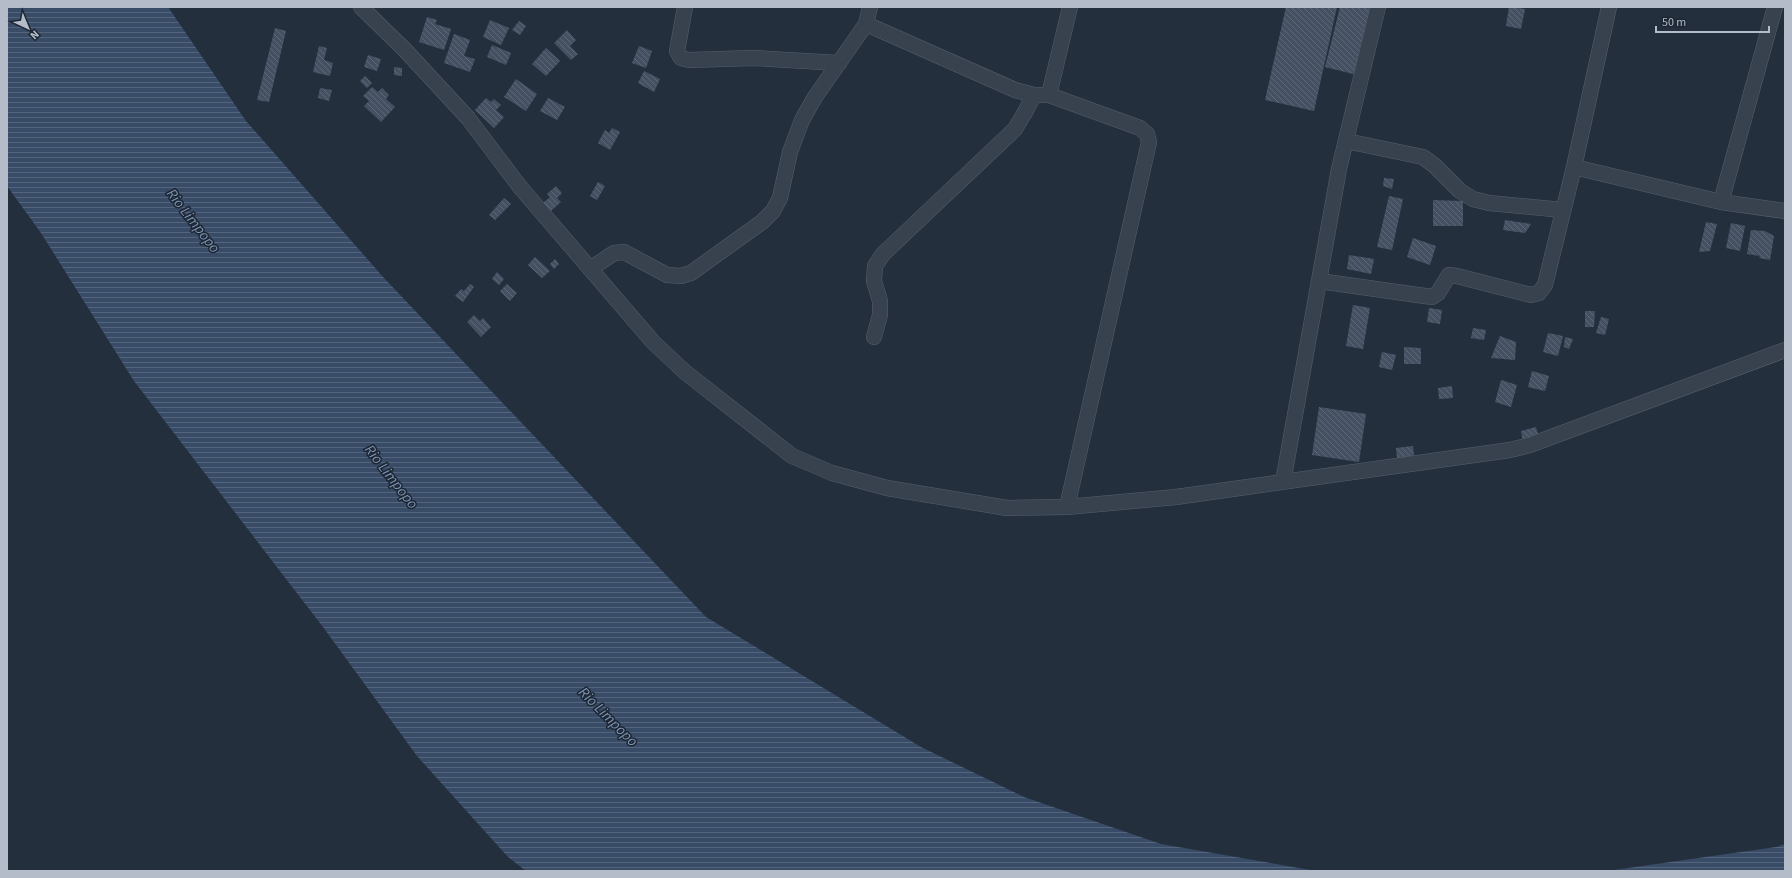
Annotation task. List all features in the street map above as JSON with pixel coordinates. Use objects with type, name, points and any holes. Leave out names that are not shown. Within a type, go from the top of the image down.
[{"type":"street","points":[[362,7],[405,50],[468,118],[520,187],[653,342],[684,372],[792,456],[832,473],[887,488],[1007,508],[1067,507],[1176,497],[1510,450],[1530,445],[1785,350]]},
{"type":"street","points":[[685,7],[677,51],[681,58],[689,60],[754,58],[839,63]]},
{"type":"street","points":[[590,269],[614,253],[624,252],[667,275],[681,276],[691,273],[762,222],[773,210],[780,198],[790,152],[802,120],[815,96],[866,24],[870,7]]},
{"type":"street","points":[[1049,95],[1070,7]]},
{"type":"street","points":[[1283,482],[1339,169],[1378,7]]},
{"type":"street","points":[[1319,281],[1432,297],[1438,293],[1449,275],[1531,295],[1539,293],[1545,285],[1564,210],[1609,7]]},
{"type":"street","points":[[1721,202],[1775,7]]},
{"type":"street","points":[[866,24],[1015,90],[1034,95],[1049,95],[1140,128],[1147,134],[1149,142],[1067,507]]},
{"type":"street","points":[[874,336],[880,315],[880,301],[874,281],[875,266],[883,254],[1015,129],[1034,95]]},
{"type":"street","points":[[1346,141],[1423,157],[1435,166],[1460,191],[1473,200],[1488,203],[1564,210]]},
{"type":"street","points":[[1574,167],[1721,202],[1785,211]]},
{"type":"water","name":"Rio Limpopo","points":[[7,7],[168,7],[246,121],[384,278],[706,617],[921,747],[1024,797],[1161,844],[1316,871],[526,871],[508,857],[417,756],[323,627],[134,381],[41,233],[7,186]]},
{"type":"water","points":[[1785,844],[1785,871],[1607,871],[1776,847]]},
{"type":"building","points":[[1286,7],[1337,7],[1314,111],[1265,100]]},
{"type":"building","points":[[1340,7],[1374,7],[1357,75],[1325,67]]},
{"type":"building","points":[[1509,7],[1525,9],[1521,29],[1506,26]]},
{"type":"building","points":[[427,17],[437,20],[435,24],[451,29],[444,50],[419,42]]},
{"type":"building","points":[[490,20],[509,28],[501,45],[483,37]]},
{"type":"building","points":[[519,21],[526,26],[520,35],[512,30]]},
{"type":"building","points":[[275,28],[286,31],[269,102],[257,100]]},
{"type":"building","points":[[567,30],[576,40],[570,46],[578,54],[571,60],[554,43]]},
{"type":"building","points":[[454,34],[470,40],[464,56],[475,59],[470,72],[444,63]]},
{"type":"building","points":[[492,45],[511,53],[506,65],[487,57]]},
{"type":"building","points":[[319,46],[327,48],[324,60],[333,63],[330,76],[313,72]]},
{"type":"building","points":[[639,46],[652,51],[646,68],[632,63]]},
{"type":"building","points":[[546,48],[560,61],[546,76],[532,64]]},
{"type":"building","points":[[368,55],[381,59],[377,71],[364,67]]},
{"type":"building","points":[[394,67],[402,68],[402,76],[394,75]]},
{"type":"building","points":[[644,71],[660,79],[654,92],[638,83]]},
{"type":"building","points":[[365,76],[372,83],[367,88],[360,81]]},
{"type":"building","points":[[516,79],[537,94],[526,111],[504,97]]},
{"type":"building","points":[[372,87],[378,92],[382,88],[389,95],[386,99],[395,107],[381,122],[364,106],[369,101],[363,96]]},
{"type":"building","points":[[320,88],[332,90],[329,101],[318,98]]},
{"type":"building","points":[[486,98],[491,102],[494,99],[501,105],[496,110],[504,117],[494,128],[475,110]]},
{"type":"building","points":[[548,98],[565,107],[557,120],[540,111]]},
{"type":"building","points":[[612,128],[620,132],[610,150],[598,143],[605,130],[609,133]]},
{"type":"building","points":[[1384,178],[1394,179],[1392,189],[1383,186]]},
{"type":"building","points":[[598,182],[605,186],[597,200],[590,196]]},
{"type":"building","points":[[556,186],[562,193],[557,198],[561,202],[551,211],[543,203],[550,197],[547,194]]},
{"type":"building","points":[[1389,196],[1403,199],[1392,250],[1377,247]]},
{"type":"building","points":[[504,198],[511,204],[495,220],[489,215]]},
{"type":"building","points":[[1433,200],[1463,201],[1463,226],[1433,226]]},
{"type":"building","points":[[1505,220],[1531,224],[1525,233],[1503,230]]},
{"type":"building","points":[[1706,222],[1717,224],[1710,251],[1699,252]]},
{"type":"building","points":[[1731,223],[1745,226],[1740,251],[1726,248]]},
{"type":"building","points":[[1751,230],[1765,231],[1774,236],[1770,260],[1759,258],[1760,256],[1747,254]]},
{"type":"building","points":[[1413,238],[1436,246],[1430,265],[1407,257]]},
{"type":"building","points":[[1349,255],[1374,259],[1371,274],[1347,269]]},
{"type":"building","points":[[535,257],[550,271],[542,278],[528,265]]},
{"type":"building","points":[[555,259],[559,264],[554,269],[550,264]]},
{"type":"building","points":[[497,272],[504,279],[499,285],[492,279]]},
{"type":"building","points":[[470,284],[474,287],[463,302],[455,296],[461,289],[464,291]]},
{"type":"building","points":[[507,284],[517,293],[510,301],[500,291]]},
{"type":"building","points":[[1353,305],[1370,308],[1363,349],[1346,346]]},
{"type":"building","points":[[1429,308],[1442,310],[1440,324],[1427,322]]},
{"type":"building","points":[[1585,311],[1595,311],[1594,327],[1585,327]]},
{"type":"building","points":[[474,315],[480,321],[483,318],[491,327],[481,337],[467,322]]},
{"type":"building","points":[[1601,317],[1609,319],[1605,335],[1596,333]]},
{"type":"building","points":[[1473,328],[1486,330],[1484,340],[1471,338]]},
{"type":"building","points":[[1548,333],[1563,336],[1558,356],[1543,352]]},
{"type":"building","points":[[1500,336],[1516,342],[1515,360],[1491,358]]},
{"type":"building","points":[[1565,337],[1573,339],[1569,349],[1564,347]]},
{"type":"building","points":[[1404,347],[1421,348],[1421,364],[1404,364]]},
{"type":"building","points":[[1382,352],[1396,355],[1392,370],[1379,367]]},
{"type":"building","points":[[1532,371],[1549,376],[1545,391],[1528,387]]},
{"type":"building","points":[[1501,380],[1517,385],[1511,407],[1495,402]]},
{"type":"building","points":[[1452,386],[1453,398],[1439,399],[1438,388]]},
{"type":"building","points":[[1319,407],[1366,414],[1359,462],[1312,455]]},
{"type":"building","points":[[1536,427],[1539,438],[1523,442],[1521,431]]},
{"type":"building","points":[[1413,446],[1414,456],[1397,458],[1396,448]]}]
